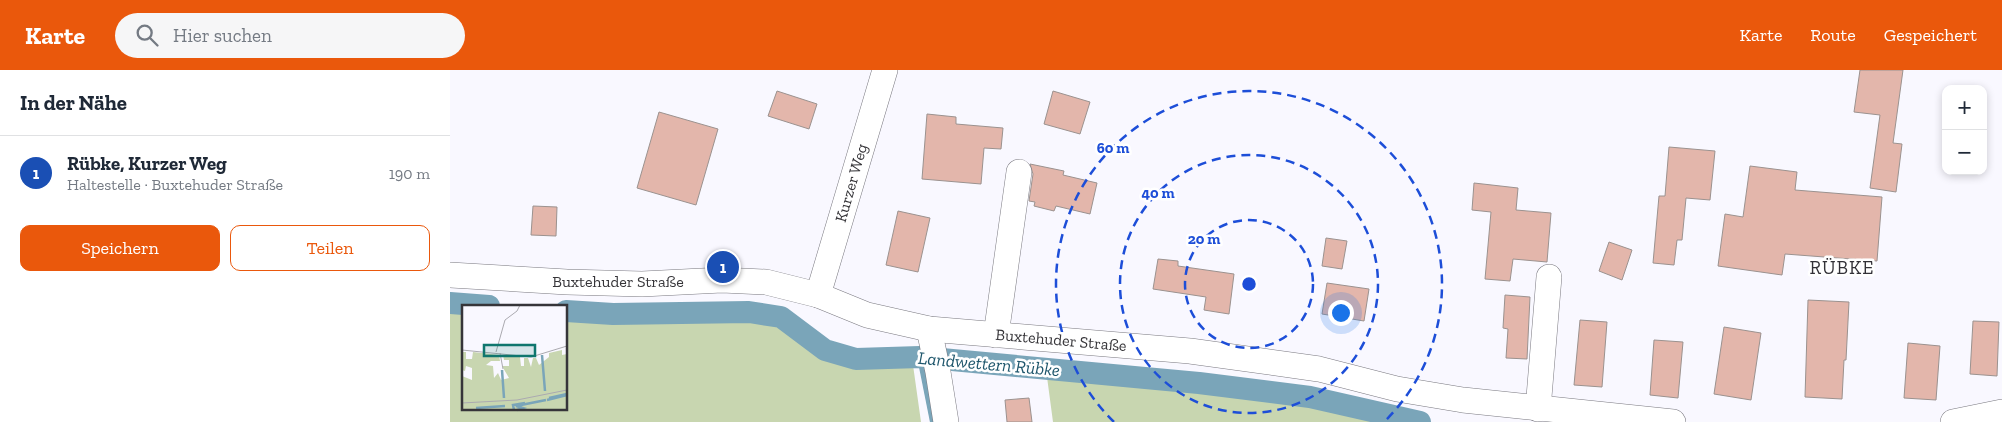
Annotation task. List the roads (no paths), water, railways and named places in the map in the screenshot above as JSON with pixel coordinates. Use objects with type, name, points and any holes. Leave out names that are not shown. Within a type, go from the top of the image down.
[{"type":"street","name":"Kurzer Weg","points":[[818,295],[884,70]]},
{"type":"street","points":[[996,335],[1020,172]]},
{"type":"street","name":"Buxtehuder Straße","points":[[450,275],[567,282],[642,284],[722,280],[766,282],[818,295],[931,338],[996,335],[1190,351],[1319,369],[1397,389],[1463,400],[1673,422]]},
{"type":"street","points":[[1538,409],[1548,277]]},
{"type":"street","points":[[931,338],[946,422]]},
{"type":"street","points":[[1953,422],[2002,412]]},
{"type":"waterway","name":"Landwettern Rübke","points":[[450,303],[476,305]]},
{"type":"waterway","name":"Landwettern Rübke","points":[[568,311],[613,314],[749,312],[781,317],[825,350],[856,359],[920,357],[1199,383],[1310,397],[1420,422]]},
{"type":"waterway","points":[[920,357],[933,422]]},
{"type":"place","name":"Rübke, Kurzer Weg","points":[[723,267]]},
{"type":"district","name":"RÜBKE","points":[[1842,267]]}]
